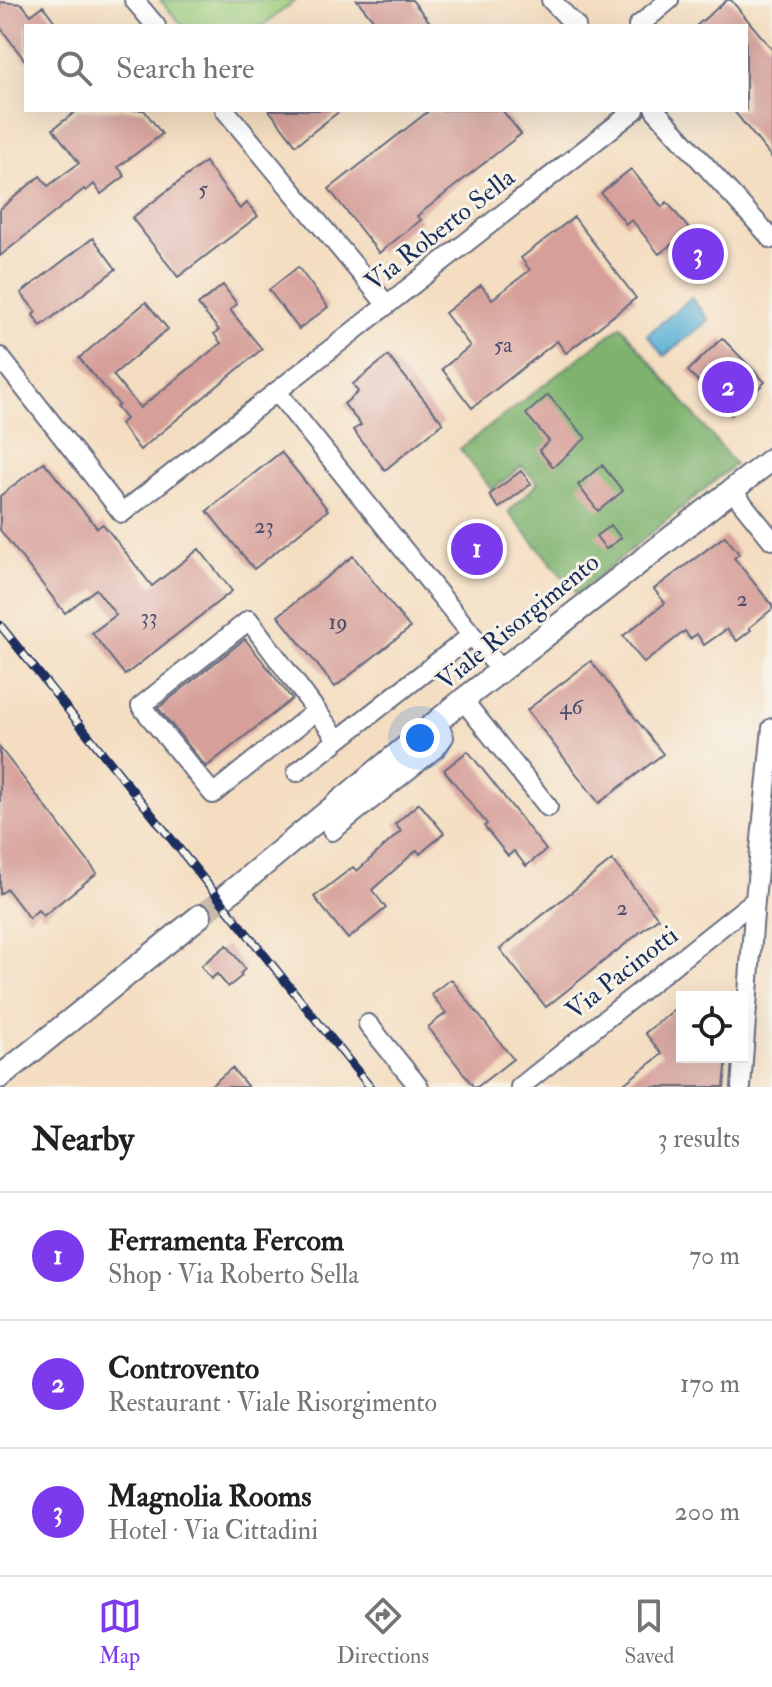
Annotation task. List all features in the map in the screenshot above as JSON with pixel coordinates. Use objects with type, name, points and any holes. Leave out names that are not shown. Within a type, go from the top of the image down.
[{"type":"main road","name":"Viale Risorgimento","points":[[227,895],[463,700],[772,459]]},
{"type":"main road","points":[[0,1077],[200,916]]},
{"type":"street","points":[[134,0],[154,24]]},
{"type":"street","points":[[551,0],[574,24]]},
{"type":"street","points":[[640,24],[669,0]]},
{"type":"street","points":[[227,112],[387,305]]},
{"type":"street","name":"Via Roberto Sella","points":[[0,357],[122,513],[632,112]]},
{"type":"street","points":[[657,112],[772,239]]},
{"type":"street","points":[[277,392],[501,671]]},
{"type":"street","points":[[731,489],[772,540]]},
{"type":"street","points":[[316,711],[213,794],[141,706],[249,620],[338,740]]},
{"type":"street","points":[[297,772],[472,635]]},
{"type":"street","points":[[463,700],[548,807]]},
{"type":"street","points":[[332,831],[436,748],[444,737],[438,722]]},
{"type":"street","points":[[741,1087],[772,728]]},
{"type":"street","name":"Via Pacinotti","points":[[520,1087],[755,900]]},
{"type":"street","points":[[368,1024],[419,1087]]},
{"type":"green space","points":[[160,0],[296,0],[265,24],[181,24]]},
{"type":"green space","points":[[621,326],[735,464],[577,594],[508,512],[538,483],[522,466],[492,490],[460,449]]},
{"type":"water","points":[[691,298],[709,320],[664,356],[647,335]]},
{"type":"building","points":[[357,0],[412,0],[431,24],[376,24]]},
{"type":"building","points":[[731,0],[772,49],[772,158],[735,112],[748,112],[748,24],[698,24]]},
{"type":"building","points":[[0,2],[22,4],[31,15],[43,6],[56,24],[24,24],[24,59],[0,27]]},
{"type":"building","points":[[75,112],[146,112],[162,134],[118,167],[125,176],[101,194],[94,184],[86,191],[84,189],[0,256],[0,209],[40,176],[48,186],[79,163],[53,129]]},
{"type":"building","points":[[271,112],[338,112],[296,145]]},
{"type":"building","points":[[427,112],[504,112],[521,134],[417,216],[421,220],[379,253],[329,189]]},
{"type":"building","points":[[205,162],[240,209],[247,203],[258,216],[178,277],[132,218]]},
{"type":"building","points":[[631,169],[662,207],[667,202],[690,230],[659,254],[632,220],[626,224],[601,193]]},
{"type":"building","points":[[574,217],[636,298],[566,353],[557,341],[472,408],[442,369],[470,346],[445,313],[481,285],[492,299],[530,270],[521,258]]},
{"type":"building","points":[[93,238],[116,269],[41,326],[33,315],[36,312],[21,293]]},
{"type":"building","points":[[298,267],[328,307],[299,329],[269,290]]},
{"type":"building","points":[[223,285],[237,304],[230,310],[262,349],[140,450],[120,424],[126,419],[116,407],[119,405],[79,358],[146,302],[168,329],[113,375],[140,408],[221,343],[214,334],[219,330],[198,305]]},
{"type":"building","points":[[722,338],[765,382],[731,415],[688,371]]},
{"type":"building","points":[[388,356],[443,423],[385,470],[353,430],[361,425],[344,404],[358,392],[353,384]]},
{"type":"building","points":[[548,395],[586,438],[553,467],[539,450],[549,441],[526,414]]},
{"type":"building","points":[[281,452],[328,510],[254,569],[207,511]]},
{"type":"building","points":[[44,462],[97,528],[103,524],[152,586],[199,549],[232,591],[125,675],[92,633],[116,615],[96,589],[65,613],[0,530],[0,496]]},
{"type":"building","points":[[602,465],[623,491],[598,511],[578,485]]},
{"type":"building","points":[[521,471],[531,484],[499,508],[489,495]]},
{"type":"building","points":[[611,525],[621,538],[606,549],[596,536]]},
{"type":"building","points":[[725,536],[739,554],[734,558],[772,609],[737,641],[727,629],[704,645],[697,634],[690,639],[685,631],[644,663],[623,636],[665,603],[654,589]]},
{"type":"building","points":[[353,556],[410,628],[335,687],[278,616]]},
{"type":"building","points":[[245,639],[292,699],[206,767],[158,708]]},
{"type":"building","points":[[591,661],[663,754],[599,803],[527,710]]},
{"type":"building","points":[[0,748],[97,873],[43,916],[38,910],[29,918],[7,889],[0,894]]},
{"type":"building","points":[[468,751],[546,850],[526,866],[514,851],[508,856],[444,770]]},
{"type":"building","points":[[419,803],[444,833],[420,854],[417,850],[372,890],[386,908],[348,939],[314,897],[353,867],[357,871],[401,831],[395,824]]},
{"type":"building","points":[[612,860],[658,918],[546,1007],[500,949]]},
{"type":"building","points":[[227,945],[245,969],[240,974],[242,976],[228,987],[217,974],[211,979],[201,966]]},
{"type":"building","points":[[451,979],[513,1059],[477,1087],[428,1027],[446,1013],[431,994]]},
{"type":"building","points":[[676,1009],[676,1063],[726,1063],[724,1087],[620,1087],[662,1054],[645,1033]]},
{"type":"building","points":[[232,1068],[248,1087],[209,1087]]},
{"type":"tunnel","points":[[200,916],[227,895]]},
{"type":"railway","points":[[0,625],[370,1087]]},
{"type":"place","name":"Magnolia Rooms","points":[[698,254]]},
{"type":"place","name":"Controvento","points":[[728,387]]},
{"type":"place","name":"Ferramenta Fercom","points":[[477,549]]}]
